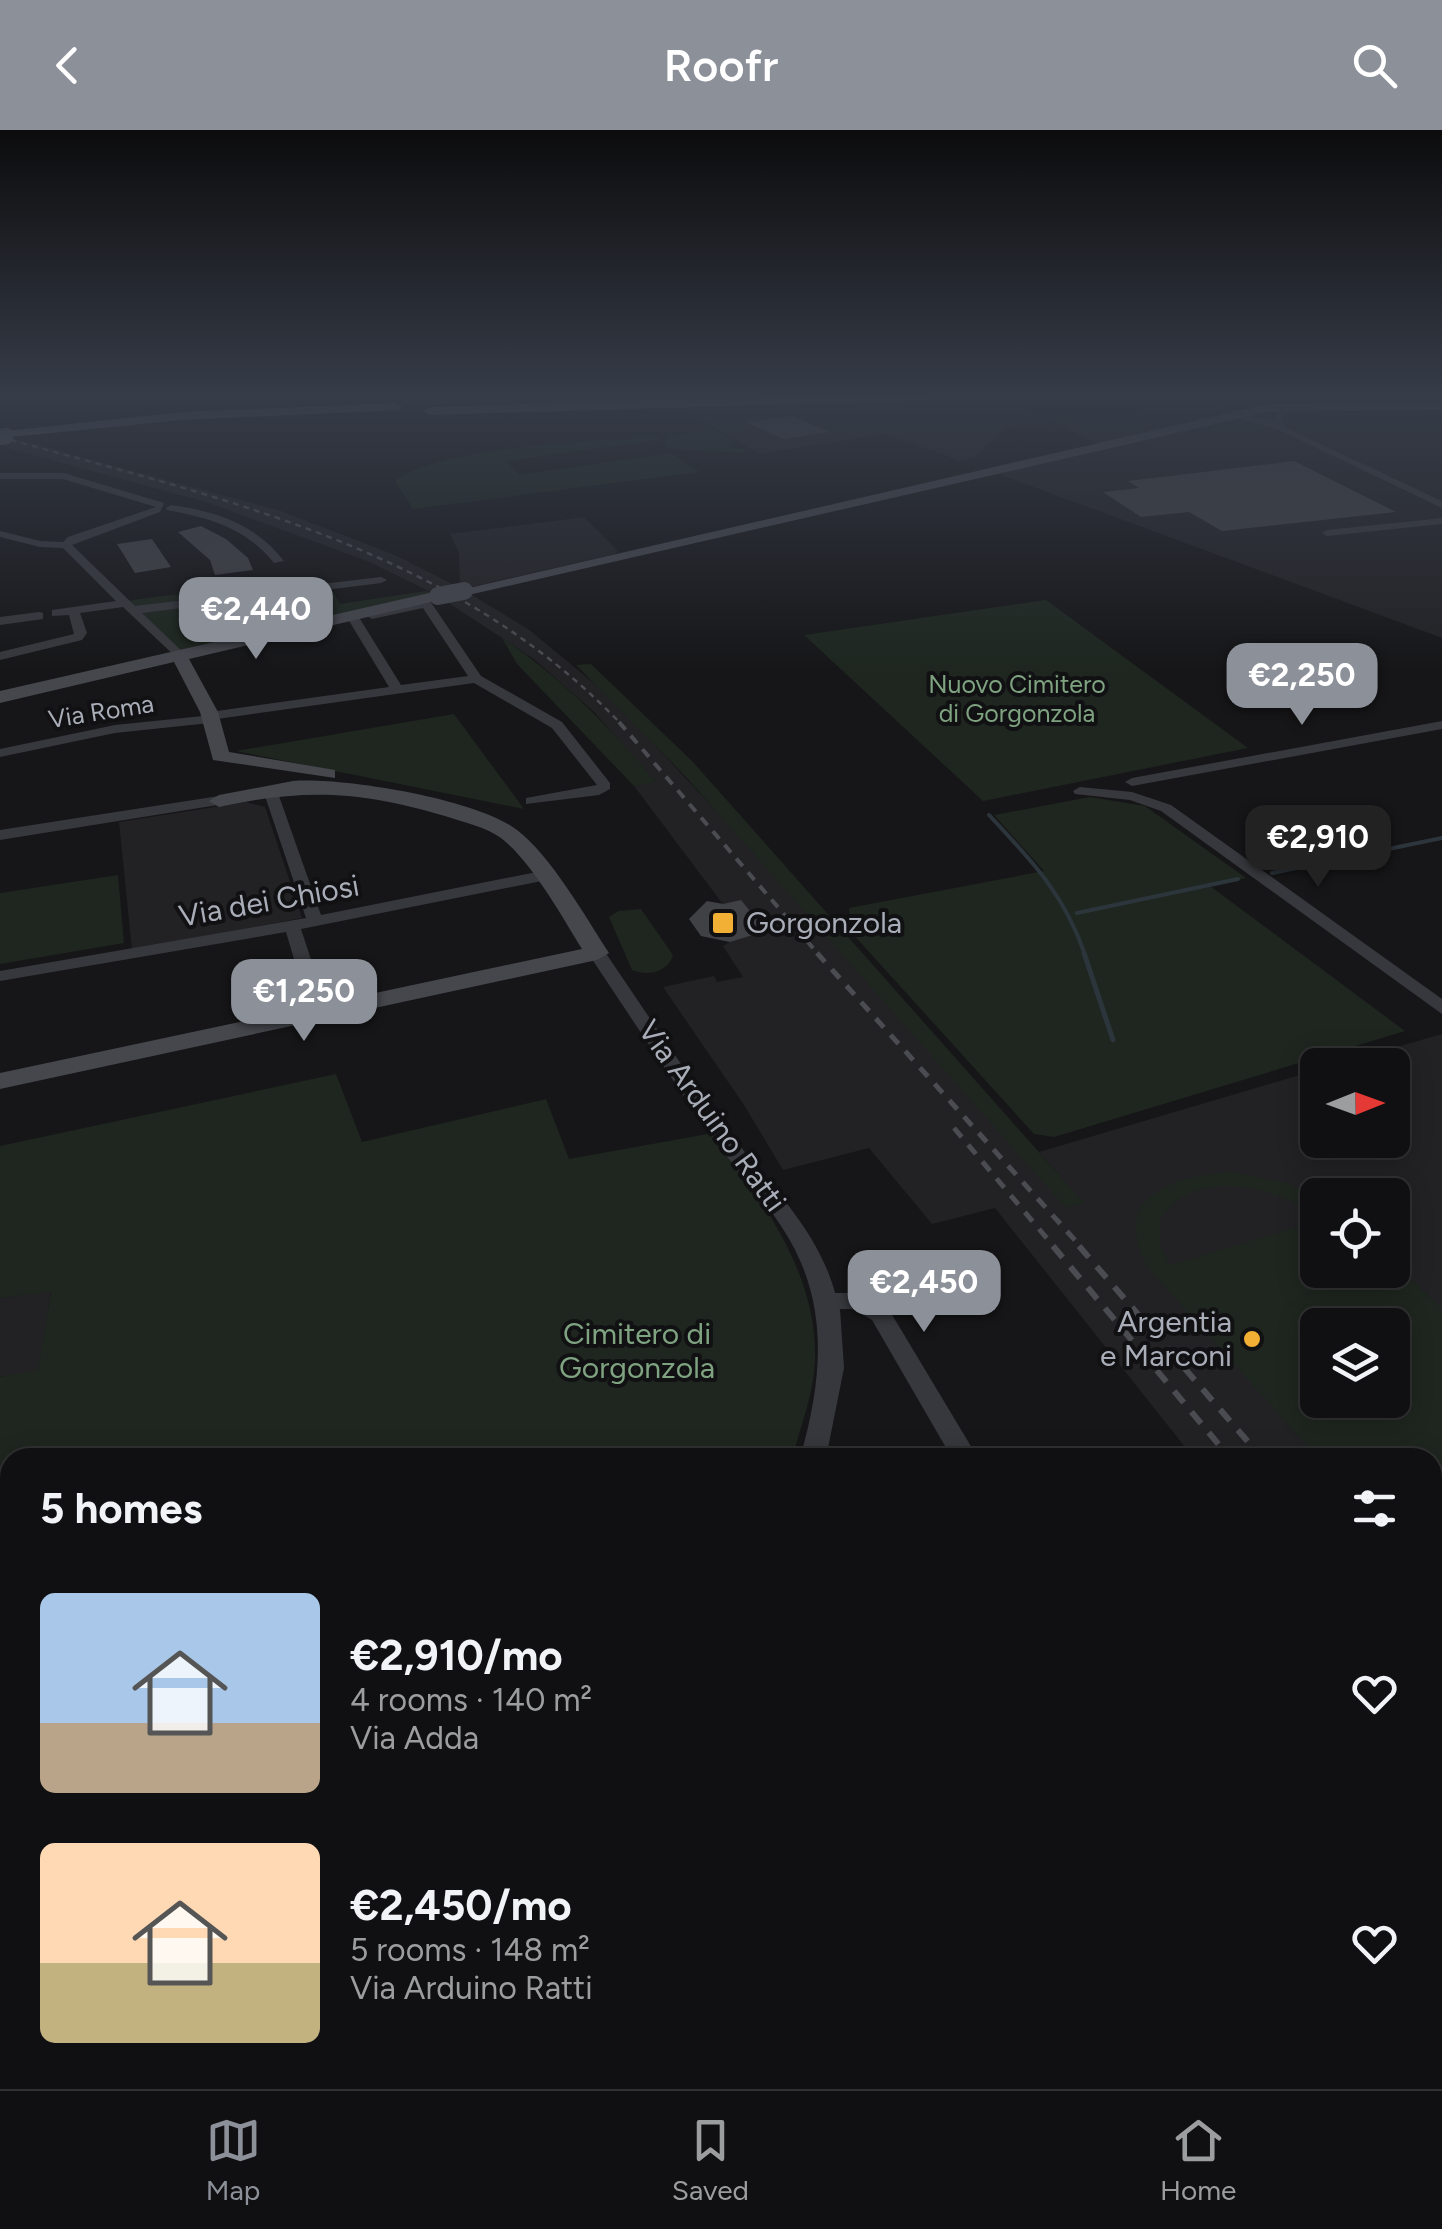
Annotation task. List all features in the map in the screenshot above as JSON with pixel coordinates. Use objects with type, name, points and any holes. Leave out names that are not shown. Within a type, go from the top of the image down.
[{"type":"street","points":[[99,487],[162,508],[203,512],[246,530],[266,545],[278,562]]},
{"type":"street","points":[[0,697],[633,552],[742,533],[923,487]]},
{"type":"street","points":[[1405,487],[1442,505]]},
{"type":"street","points":[[0,534],[42,545],[66,545],[162,508]]},
{"type":"street","points":[[1327,532],[1442,521]]},
{"type":"street","points":[[66,545],[180,656],[210,718],[218,754],[273,767],[288,772],[290,779],[267,794],[238,789],[233,780],[250,769],[273,767],[300,779],[467,816],[510,834],[547,875],[594,948]]},
{"type":"street","points":[[56,613],[381,580]]},
{"type":"street","points":[[331,624],[426,604],[476,679],[557,725],[604,784],[599,790],[531,801]]},
{"type":"street","points":[[0,656],[77,638],[81,634],[73,610]]},
{"type":"street","points":[[0,622],[39,616]]},
{"type":"street","points":[[354,619],[396,690]]},
{"type":"street","name":"Via Roma","points":[[0,752],[115,729],[476,679]]},
{"type":"street","points":[[1132,782],[1442,726]]},
{"type":"street","points":[[1164,801],[1170,775]]},
{"type":"street","points":[[0,834],[267,794],[300,779]]},
{"type":"street","points":[[1132,782],[1144,799]]},
{"type":"street","points":[[1132,782],[1164,801],[1442,1008]]},
{"type":"street","points":[[1080,792],[1164,801]]},
{"type":"street","points":[[267,794],[313,915]]},
{"type":"street","name":"Via dei Chiosi","points":[[0,976],[290,926],[547,875]]},
{"type":"street","points":[[294,930],[313,994]]},
{"type":"street","points":[[0,1068],[594,948]]},
{"type":"street","points":[[0,1082],[594,948]]},
{"type":"street","name":"Via Arduino Ratti","points":[[594,948],[723,1138],[798,1234],[816,1268],[826,1300],[833,1376],[815,1448]]},
{"type":"street","points":[[826,1300],[858,1301],[880,1314],[958,1448]]},
{"type":"shaded area","points":[[152,487],[194,487],[281,511],[397,556],[460,588],[459,553],[450,534],[584,517],[618,551],[615,554],[462,589],[528,629],[607,694],[1083,1203],[1039,1152],[1300,1075],[1300,1158],[1410,1158],[1410,1048],[1394,1048],[1442,1034],[1442,1448],[1186,1448],[995,1208],[932,1224],[869,1148],[783,1170],[744,1105],[663,987],[714,976],[717,982],[743,977],[723,946],[730,942],[701,936],[689,919],[705,905],[722,903],[634,786],[655,781],[594,712],[535,660],[435,594],[367,561],[206,502]]},
{"type":"shaded area","points":[[1035,487],[1442,487],[1442,638]]},
{"type":"shaded area","points":[[246,802],[265,807],[302,918],[132,950],[119,822]]},
{"type":"shaded area","points":[[51,1291],[39,1371],[0,1377],[0,1298]]},
{"type":"green space","points":[[399,487],[580,487],[413,509]]},
{"type":"green space","points":[[330,586],[340,604],[426,591],[435,594],[178,656],[126,601],[178,594],[185,619],[206,616],[208,620],[310,608],[303,589]]},
{"type":"green space","name":"Nuovo Cimitero di Gorgonzola","points":[[1046,600],[1248,748],[983,801],[804,635]]},
{"type":"green space","points":[[502,638],[584,704],[656,782],[634,786],[517,664]]},
{"type":"green space","points":[[591,664],[693,762],[1084,1203],[1066,1208],[686,777],[576,665]]},
{"type":"green space","points":[[454,714],[524,809],[236,751]]},
{"type":"green space","points":[[1090,797],[1145,806],[1246,878],[1210,886],[1405,1031],[1349,1048],[1300,1048],[1300,1063],[1054,1137],[1034,1134],[851,932],[849,908],[1044,871],[994,815]]},
{"type":"green space","points":[[118,875],[124,943],[0,964],[0,893]]},
{"type":"green space","points":[[641,909],[673,955],[667,966],[651,973],[632,970],[609,917],[618,911]]},
{"type":"green space","name":"Cimitero di Gorgonzola","points":[[336,1074],[362,1142],[546,1099],[569,1159],[713,1133],[784,1240],[807,1298],[815,1361],[795,1448],[0,1448],[0,1377],[38,1370],[51,1292],[0,1298],[0,1146]]},
{"type":"green space","points":[[1231,1172],[1300,1190],[1300,1205],[1235,1186],[1193,1192],[1174,1203],[1160,1220],[1160,1246],[1170,1265],[1300,1226],[1300,1288],[1410,1288],[1410,1278],[1442,1309],[1442,1448],[1309,1448],[1150,1270],[1138,1245],[1136,1225],[1141,1208],[1168,1186]]},
{"type":"building","points":[[1347,487],[1396,512],[1222,531],[1189,512],[1141,517],[1103,492],[1139,488]]},
{"type":"building","points":[[201,526],[226,539],[248,558],[253,570],[215,575],[210,560],[178,532]]},
{"type":"building","points":[[152,539],[171,567],[135,573],[117,544]]},
{"type":"building","points":[[741,900],[766,931],[730,942],[701,936],[689,919],[707,901],[723,904]]},
{"type":"waterway","points":[[989,815],[1057,896],[1085,955]]},
{"type":"waterway","points":[[1272,873],[1442,838]]},
{"type":"waterway","points":[[1077,913],[1238,879]]},
{"type":"waterway","points":[[1084,953],[1113,1040]]},
{"type":"railway","points":[[182,487],[332,538],[410,573],[485,614],[556,664],[620,723]]},
{"type":"railway","points":[[620,723],[819,955]]},
{"type":"railway","points":[[817,953],[1082,1248]]},
{"type":"railway","points":[[954,1128],[1055,1248]]},
{"type":"railway","points":[[1053,1246],[1222,1448]]},
{"type":"railway","points":[[1079,1246],[1253,1448]]},
{"type":"place","name":"Gorgonzola","points":[[723,923]]},
{"type":"place","name":"Argentia e Marconi","points":[[1252,1339]]}]
